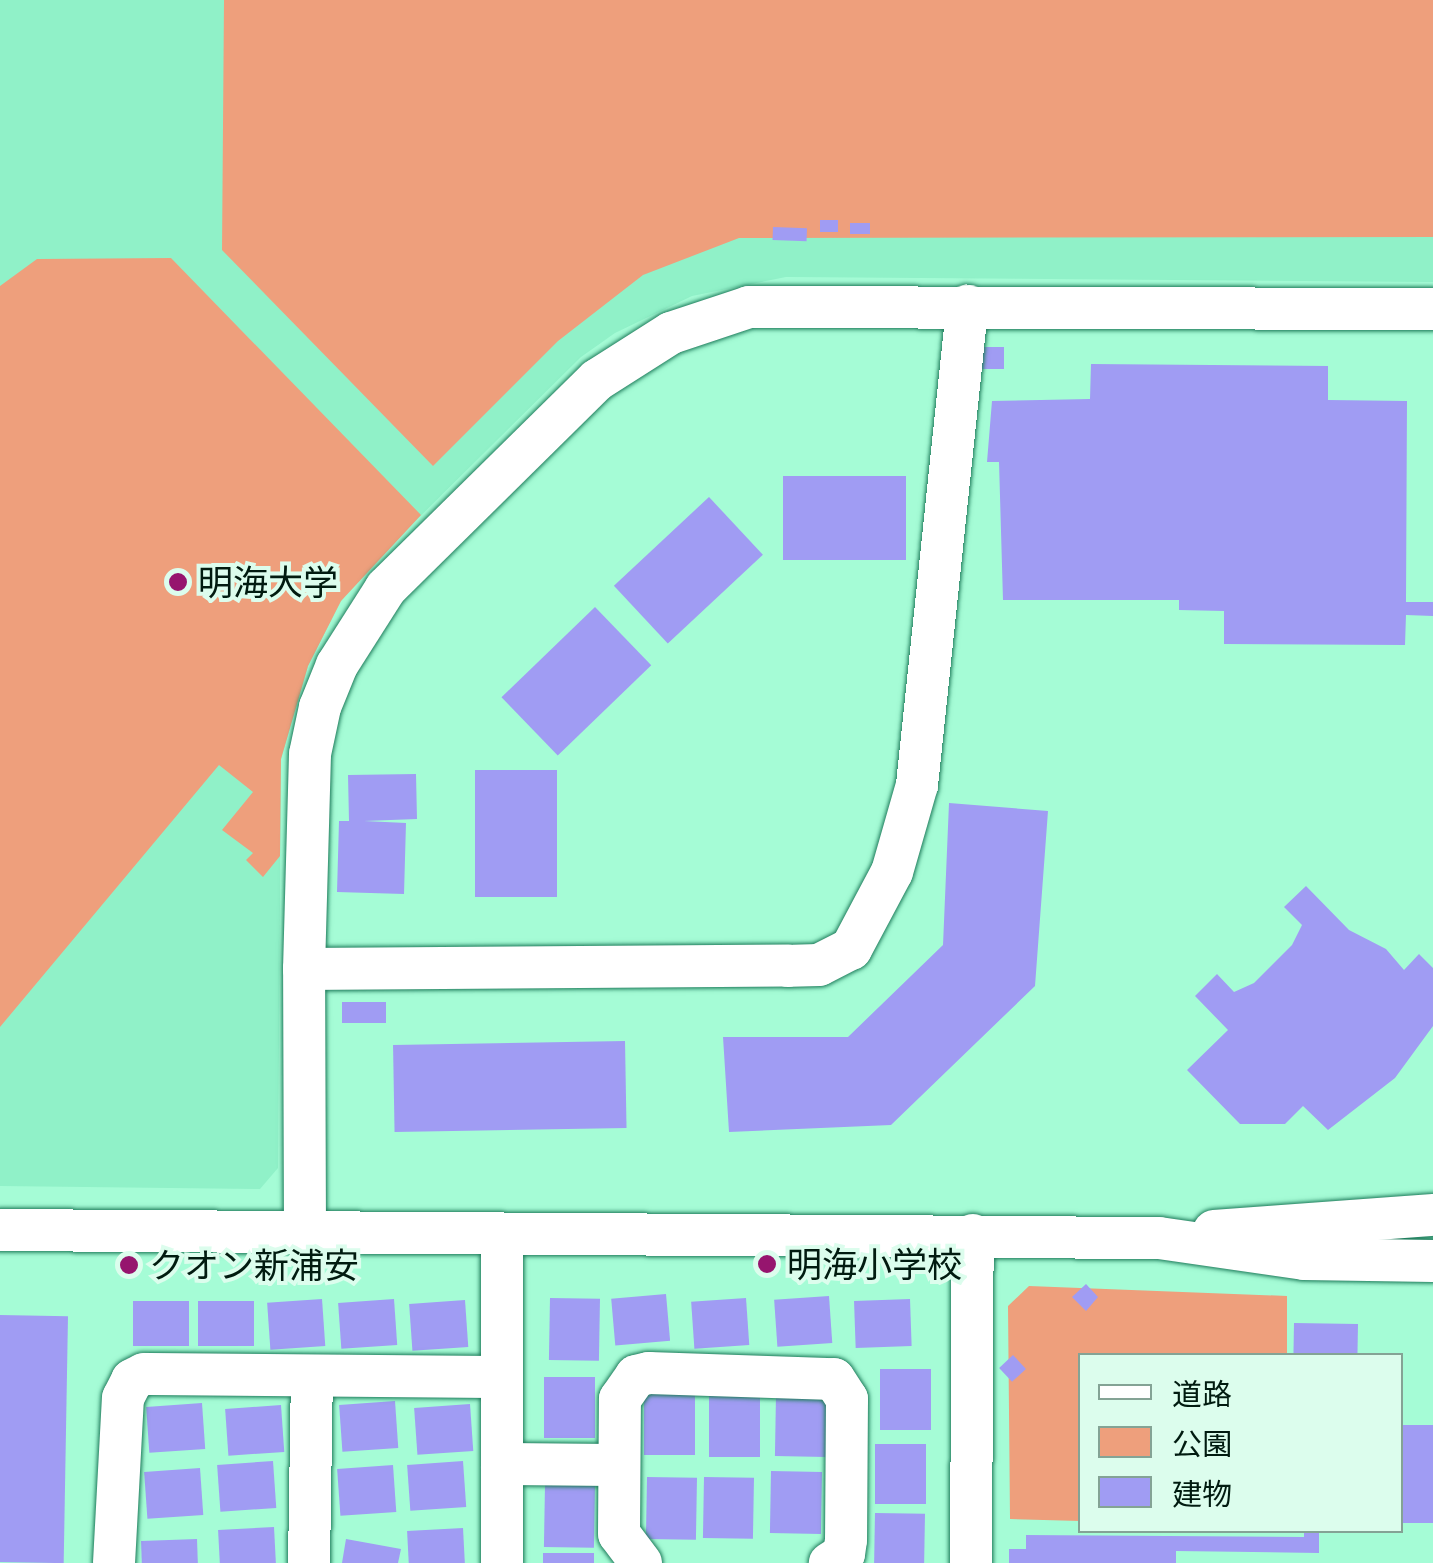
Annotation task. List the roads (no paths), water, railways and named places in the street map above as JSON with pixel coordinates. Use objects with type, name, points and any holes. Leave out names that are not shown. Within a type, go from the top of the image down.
[{"type":"street","points":[[304,970],[819,965],[852,949],[892,872],[917,785],[967,306]]},
{"type":"street","points":[[305,1233],[304,970],[310,754],[320,707],[360,623],[416,558],[596,380],[671,333],[749,307],[1433,309]]},
{"type":"street","points":[[0,1230],[1159,1238],[1308,1220],[1433,1215]]},
{"type":"street","points":[[502,1234],[502,1563]]},
{"type":"street","points":[[971,1563],[973,1236]]},
{"type":"street","points":[[1159,1238],[1304,1259],[1433,1261]]},
{"type":"street","points":[[114,1563],[122,1398],[132,1380],[144,1374],[500,1377]]},
{"type":"street","points":[[642,1563],[619,1534],[620,1399],[636,1376],[834,1378],[847,1399],[846,1540],[844,1554],[830,1563]]},
{"type":"street","points":[[309,1563],[312,1377]]},
{"type":"street","points":[[502,1464],[618,1464]]},
{"type":"place","name":"明海大学","points":[[178,582]]},
{"type":"place","name":"明海小学校","points":[[767,1264]]},
{"type":"place","name":"クオン新浦安","points":[[129,1265]]}]
